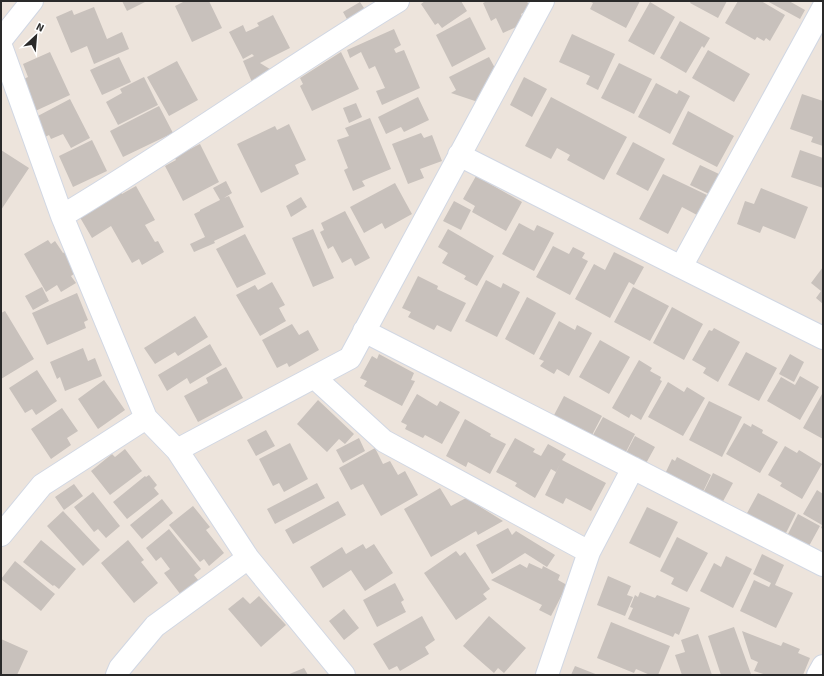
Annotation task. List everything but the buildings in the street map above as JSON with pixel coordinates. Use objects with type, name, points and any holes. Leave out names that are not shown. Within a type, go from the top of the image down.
[{"type":"street","points":[[1,40],[32,1]]},
{"type":"street","points":[[62,216],[124,179],[351,29],[398,1]]},
{"type":"street","points":[[178,450],[350,358],[543,1]]},
{"type":"street","points":[[681,267],[823,8]]},
{"type":"street","points":[[1,46],[62,216],[146,418],[178,450],[248,558],[344,675]]},
{"type":"street","points":[[460,155],[823,338]]},
{"type":"street","points":[[364,331],[823,565]]},
{"type":"street","points":[[315,378],[384,441],[589,552]]},
{"type":"street","points":[[1,535],[42,485],[146,418]]},
{"type":"street","points":[[547,675],[589,552],[633,468]]},
{"type":"street","points":[[117,675],[120,668],[155,626],[248,558]]},
{"type":"street","points":[[818,675],[823,666]]}]
